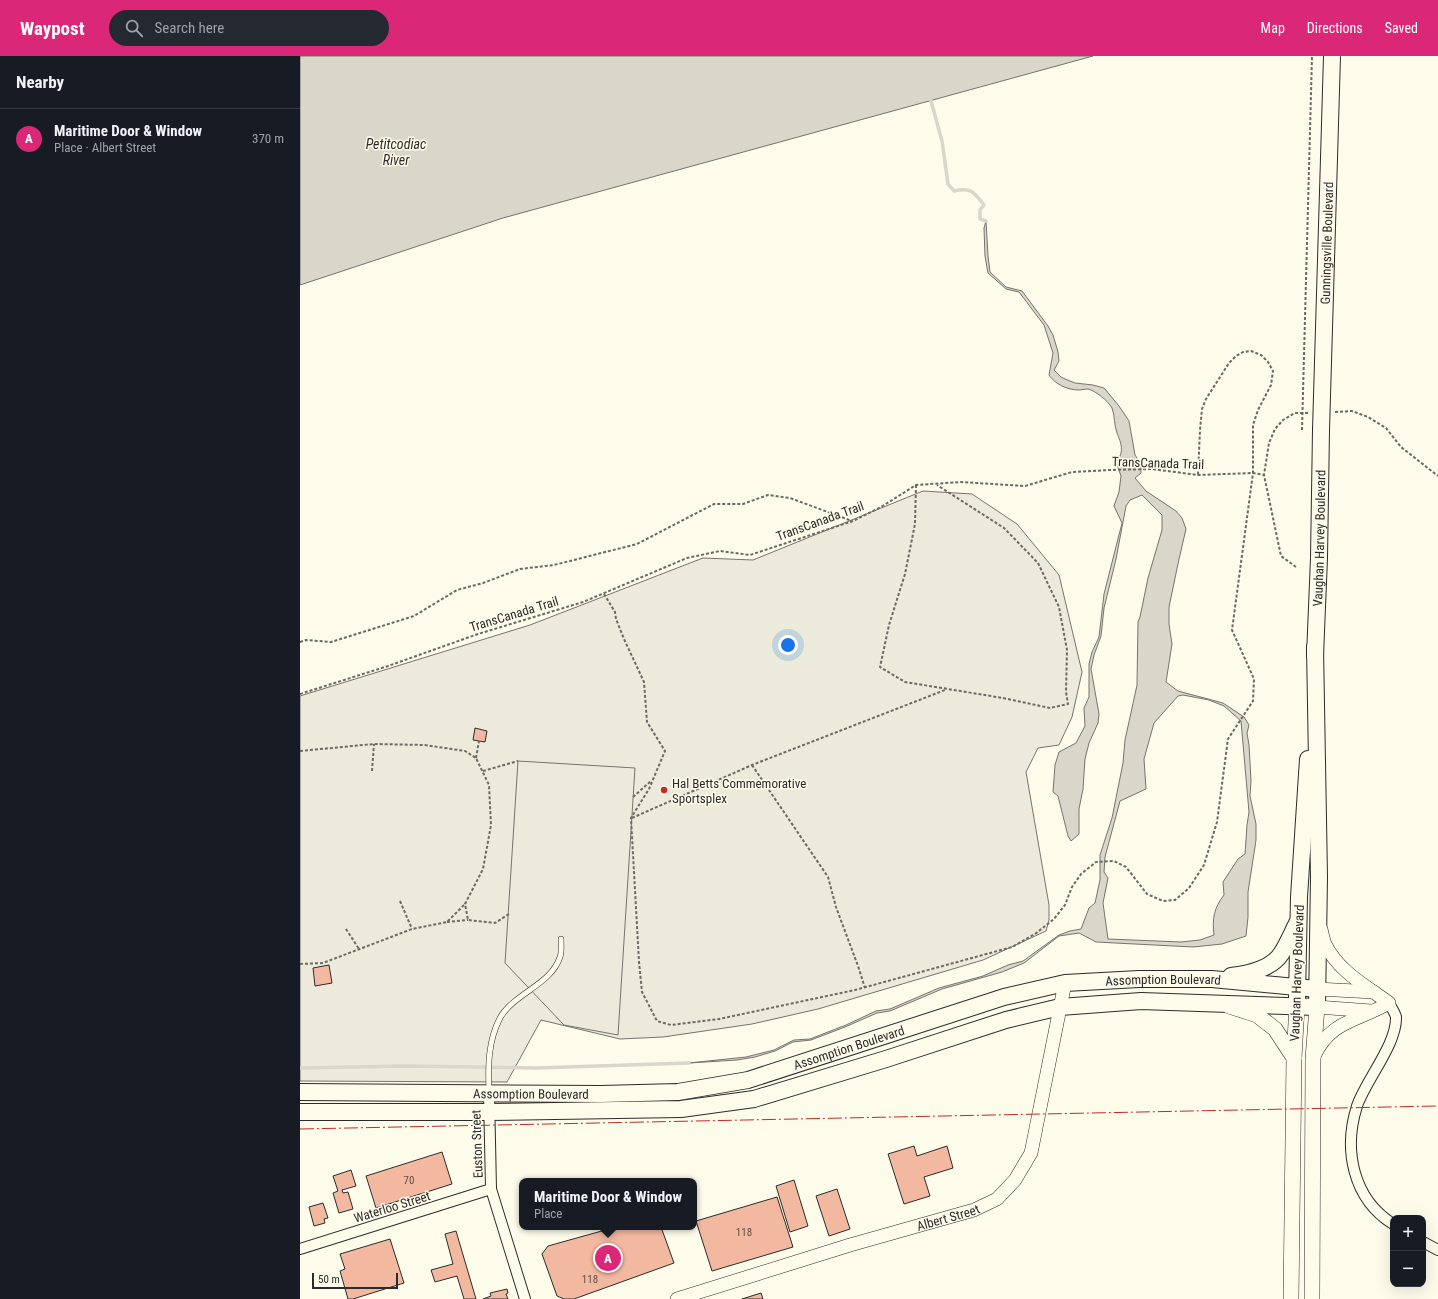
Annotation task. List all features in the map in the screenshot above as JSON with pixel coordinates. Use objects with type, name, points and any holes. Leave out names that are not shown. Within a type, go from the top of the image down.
[{"type":"main road","name":"Gunningsville Boulevard","points":[[1321,430],[1332,56]]},
{"type":"main road","name":"Vaughan Harvey Boulevard","points":[[1291,1299],[1295,1103],[1294,1058],[1298,988],[1299,897],[1315,647],[1319,558],[1321,430]]},
{"type":"main road","name":"Vaughan Harvey Boulevard","points":[[1312,1299],[1312,1059],[1316,1012],[1320,877],[1315,647]]},
{"type":"main road","points":[[1212,979],[1248,974],[1274,962],[1281,954],[1299,919]]},
{"type":"main road","name":"Assomption Boulevard","points":[[300,1092],[601,1094],[678,1092],[748,1080],[1004,997],[1065,983],[1139,979],[1212,979],[1317,989]]},
{"type":"main road","name":"Assomption Boulevard","points":[[300,1112],[488,1112],[682,1109],[754,1099],[886,1059],[1006,1020],[1060,1007],[1141,1001],[1221,1003],[1316,1012]]},
{"type":"main road","points":[[1221,1003],[1257,1015],[1275,1029],[1294,1058]]},
{"type":"street","points":[[1319,921],[1324,944],[1334,957],[1354,979],[1389,1003],[1396,1016],[1394,1029],[1388,1045],[1358,1106],[1352,1128],[1351,1146],[1354,1173],[1364,1196],[1375,1210],[1390,1222]]},
{"type":"street","name":"Albert Street","points":[[677,1299],[850,1245],[974,1210],[997,1199],[1015,1180],[1031,1154],[1065,983]]},
{"type":"street","name":"Assomption Boulevard","points":[[1317,989],[1374,992]]},
{"type":"street","points":[[1312,1059],[1322,1041],[1329,1033],[1344,1023],[1374,1012],[1389,1003]]},
{"type":"street","name":"Assomption Boulevard","points":[[1316,1012],[1374,1012]]},
{"type":"street","name":"Euston Street","points":[[489,1094],[488,1112],[491,1189],[525,1299]]},
{"type":"street","name":"Waterloo Street","points":[[300,1249],[491,1189]]},
{"type":"street","points":[[1426,1244],[1438,1250]]},
{"type":"lane","name":"Euston Street","points":[[489,1094],[489,1058],[492,1037],[501,1017],[512,1004],[549,975],[560,957],[561,939]]},
{"type":"path","points":[[1302,430],[1312,56]]},
{"type":"path","points":[[604,594],[615,612],[616,619],[644,682],[647,722],[665,751],[652,780],[631,818],[642,992],[657,1020],[671,1025],[719,1019],[865,988],[1012,947],[1035,934],[1054,919],[1065,905],[1072,887],[1081,874],[1096,862],[1114,862],[1126,867],[1147,894],[1163,901],[1175,900],[1189,888],[1204,865],[1217,822],[1228,739],[1253,701],[1254,679],[1232,630],[1253,472],[1253,425],[1258,410],[1270,385],[1273,371],[1261,354],[1251,351],[1243,352],[1229,363],[1206,399],[1202,409],[1198,475]]},
{"type":"path","points":[[1331,412],[1352,411],[1368,417],[1386,428],[1401,447],[1438,476]]},
{"type":"path","points":[[1296,567],[1281,556],[1264,475],[1269,443],[1275,429],[1283,420],[1295,413],[1309,413]]},
{"type":"path","name":"TransCanada Trail","points":[[300,694],[388,666],[478,634],[583,602],[687,558],[720,551],[750,555],[853,521],[881,508],[916,485],[961,482],[1025,486],[1072,472],[1110,470],[1152,469],[1198,475],[1253,472],[1264,475]]},
{"type":"path","points":[[916,485],[915,524],[905,574],[889,624],[880,667],[905,682],[1050,708],[1068,704],[1066,692],[1067,650],[1059,607],[1038,563],[1004,528],[936,484]]},
{"type":"path","points":[[300,642],[306,640],[331,642],[414,616],[457,590],[482,583],[520,569],[554,565],[637,544],[714,504],[743,504],[768,495],[790,498],[853,521]]},
{"type":"path","points":[[631,818],[752,765],[946,689]]},
{"type":"path","points":[[476,758],[479,741]]},
{"type":"path","points":[[372,771],[374,744]]},
{"type":"path","points":[[300,751],[374,744],[425,745],[465,751],[476,758],[489,785],[491,825],[483,869],[465,904],[447,922]]},
{"type":"path","points":[[483,771],[518,761]]},
{"type":"path","points":[[752,765],[828,877],[836,907],[865,988]]},
{"type":"path","points":[[633,797],[652,780]]},
{"type":"path","points":[[400,901],[412,929]]},
{"type":"path","points":[[465,904],[468,920]]},
{"type":"path","points":[[300,964],[323,963],[412,929],[447,922],[468,920],[495,923],[509,914]]},
{"type":"path","points":[[346,930],[359,949]]},
{"type":"shaded area","name":"Hal Betts Commemorative Sportsplex","points":[[923,491],[972,494],[1017,524],[1059,575],[1082,672],[1072,717],[1059,745],[1038,748],[1026,772],[1049,905],[1049,920],[1046,931],[983,960],[818,1009],[752,1024],[663,1037],[620,1039],[541,1020],[507,1082],[300,1081],[300,696],[530,625],[703,558],[753,560]]},
{"type":"shaded area","points":[[518,761],[635,768],[618,1035],[564,1025],[505,963]]},
{"type":"water","name":"Petitcodiac River","points":[[300,56],[1093,56],[503,218],[300,285]]},
{"type":"water","points":[[986,221],[990,272],[1006,287],[1022,291],[1053,335],[1059,361],[1054,370],[1061,377],[1075,383],[1104,388],[1129,421],[1135,455],[1141,464],[1141,473],[1135,478],[1146,491],[1176,511],[1182,518],[1186,529],[1169,607],[1169,624],[1172,644],[1166,682],[1178,691],[1223,703],[1244,717],[1249,725],[1247,733],[1251,781],[1250,796],[1256,824],[1256,840],[1248,892],[1246,936],[1222,944],[1193,947],[1096,942],[1079,933],[1059,936],[1024,963],[1002,972],[942,989],[890,1011],[877,1013],[811,1040],[793,1042],[775,1051],[755,1057],[737,1060],[689,1063],[746,1057],[774,1050],[794,1040],[810,1039],[876,1011],[890,1009],[939,988],[983,976],[1008,965],[1023,961],[1059,935],[1081,929],[1089,908],[1095,903],[1100,880],[1100,855],[1112,818],[1123,763],[1125,740],[1137,685],[1138,622],[1148,578],[1162,530],[1162,515],[1142,495],[1130,500],[1126,506],[1116,559],[1104,608],[1101,636],[1091,669],[1099,714],[1098,723],[1089,743],[1085,759],[1083,789],[1079,809],[1079,834],[1071,841],[1068,836],[1058,796],[1053,792],[1055,765],[1059,752],[1076,743],[1085,726],[1084,708],[1089,697],[1089,664],[1092,652],[1099,637],[1104,594],[1122,523],[1114,506],[1119,492],[1121,476],[1116,462],[1121,455],[1120,440],[1116,430],[1113,411],[1108,402],[1091,390],[1075,390],[1062,386],[1049,375],[1053,353],[1044,325],[1019,292],[1006,289],[988,273],[985,256],[984,228]],"holes":[[[1183,695],[1209,700],[1224,706],[1241,721],[1249,812],[1245,854],[1238,859],[1223,882],[1224,895],[1214,914],[1214,935],[1200,940],[1181,942],[1108,939],[1103,903],[1108,878],[1104,872],[1105,857],[1120,801],[1146,789],[1144,759],[1154,723],[1178,696]]]},
{"type":"building","points":[[475,728],[487,731],[485,742],[473,740]]},
{"type":"building","points":[[329,965],[332,983],[315,986],[313,968]]},
{"type":"building","points":[[914,1146],[917,1156],[947,1146],[953,1168],[924,1177],[930,1196],[904,1204],[888,1154]]},
{"type":"building","points":[[442,1152],[452,1184],[376,1208],[366,1176]]},
{"type":"building","points":[[351,1170],[356,1186],[342,1190],[343,1193],[348,1192],[353,1209],[339,1213],[333,1193],[338,1191],[333,1176]]},
{"type":"building","points":[[794,1180],[808,1226],[790,1232],[776,1186]]},
{"type":"building","points":[[837,1189],[850,1229],[829,1236],[816,1196]]},
{"type":"building","points":[[777,1197],[793,1247],[712,1271],[697,1221]]},
{"type":"building","points":[[323,1203],[328,1218],[324,1219],[325,1223],[314,1226],[309,1207]]},
{"type":"building","points":[[605,1230],[662,1230],[674,1263],[574,1299],[564,1299],[557,1296],[542,1254],[548,1246]]},
{"type":"building","points":[[456,1231],[476,1299],[464,1299],[457,1276],[435,1282],[431,1270],[453,1264],[445,1234]]},
{"type":"building","points":[[390,1239],[404,1283],[353,1299],[348,1299],[340,1271],[345,1269],[340,1254]]},
{"type":"building","points":[[507,1289],[508,1293],[506,1294],[508,1299],[483,1299],[491,1296],[490,1293]]},
{"type":"building","points":[[761,1293],[763,1299],[742,1299]]},
{"type":"waterway","points":[[931,101],[942,141],[948,184],[954,191],[968,190],[975,194],[984,205],[980,210],[980,219],[986,221]]},
{"type":"waterway","points":[[300,1068],[405,1066],[536,1068],[689,1063]]},
{"type":"power","points":[[300,1129],[1438,1106]]},
{"type":"place","name":"Hal Betts Commemorative Sportsplex","points":[[664,790]]},
{"type":"place","name":"Maritime Door & Window","points":[[608,1258]]}]
